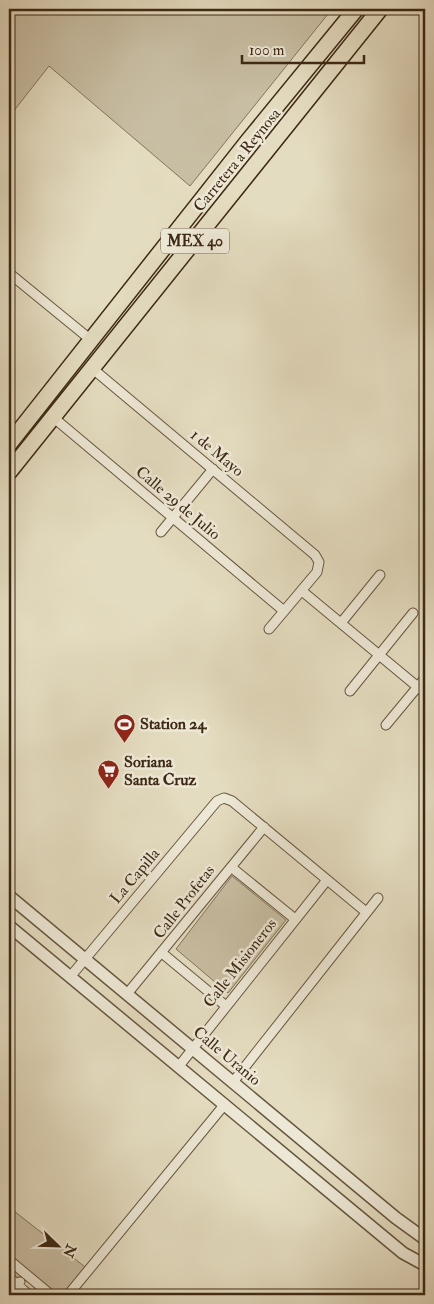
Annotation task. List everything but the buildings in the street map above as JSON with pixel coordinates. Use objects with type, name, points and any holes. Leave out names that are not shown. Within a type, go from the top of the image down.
[{"type":"main road","name":"Carretera a Reynosa","points":[[13,438],[356,9]]},
{"type":"main road","name":"Carretera a Reynosa","points":[[9,472],[380,9]]},
{"type":"main road","points":[[93,369],[90,361],[91,351],[116,308]]},
{"type":"main road","points":[[64,405],[67,385],[81,353]]},
{"type":"main road","points":[[13,438],[34,421],[38,424],[41,434]]},
{"type":"street","points":[[9,274],[91,340]]},
{"type":"street","name":"1 de Mayo","points":[[93,369],[315,555],[319,562],[317,572],[302,591]]},
{"type":"street","name":"Calle 29 de Julio","points":[[54,418],[284,610]]},
{"type":"street","points":[[161,532],[213,469]]},
{"type":"street","points":[[341,623],[380,575]]},
{"type":"street","points":[[269,629],[302,591],[425,694]]},
{"type":"street","points":[[350,691],[413,613]]},
{"type":"street","points":[[386,725],[425,678]]},
{"type":"street","name":"La Capilla","points":[[70,977],[217,801],[224,798],[232,801],[264,827]]},
{"type":"street","points":[[264,827],[366,912]]},
{"type":"street","name":"Calle Profetas","points":[[127,994],[264,827]]},
{"type":"street","points":[[231,866],[295,919]]},
{"type":"street","name":"Calle Misioneros","points":[[179,1066],[327,880]]},
{"type":"street","name":"Calle Uranio","points":[[9,896],[396,1218],[425,1239]]},
{"type":"street","points":[[233,1082],[378,898]]},
{"type":"street","points":[[9,926],[403,1253],[425,1265]]},
{"type":"street","points":[[162,953],[226,1006]]},
{"type":"street","points":[[68,1295],[224,1104]]},
{"type":"street","points":[[9,1260],[51,1295]]},
{"type":"street","points":[[9,1295],[25,1275]]},
{"type":"street","points":[[9,1277],[27,1294],[34,1282]]},
{"type":"shaded area","points":[[9,9],[332,9],[190,186],[49,66],[9,117]]},
{"type":"shaded area","points":[[232,876],[286,920],[228,993],[176,949]]},
{"type":"shaded area","points":[[9,1207],[89,1270],[68,1295],[51,1295],[25,1275],[17,1285],[24,1295],[9,1295]]},
{"type":"place","name":"Station 24","points":[[124,743]]},
{"type":"place","name":"Soriana Santa Cruz","points":[[108,790]]}]
